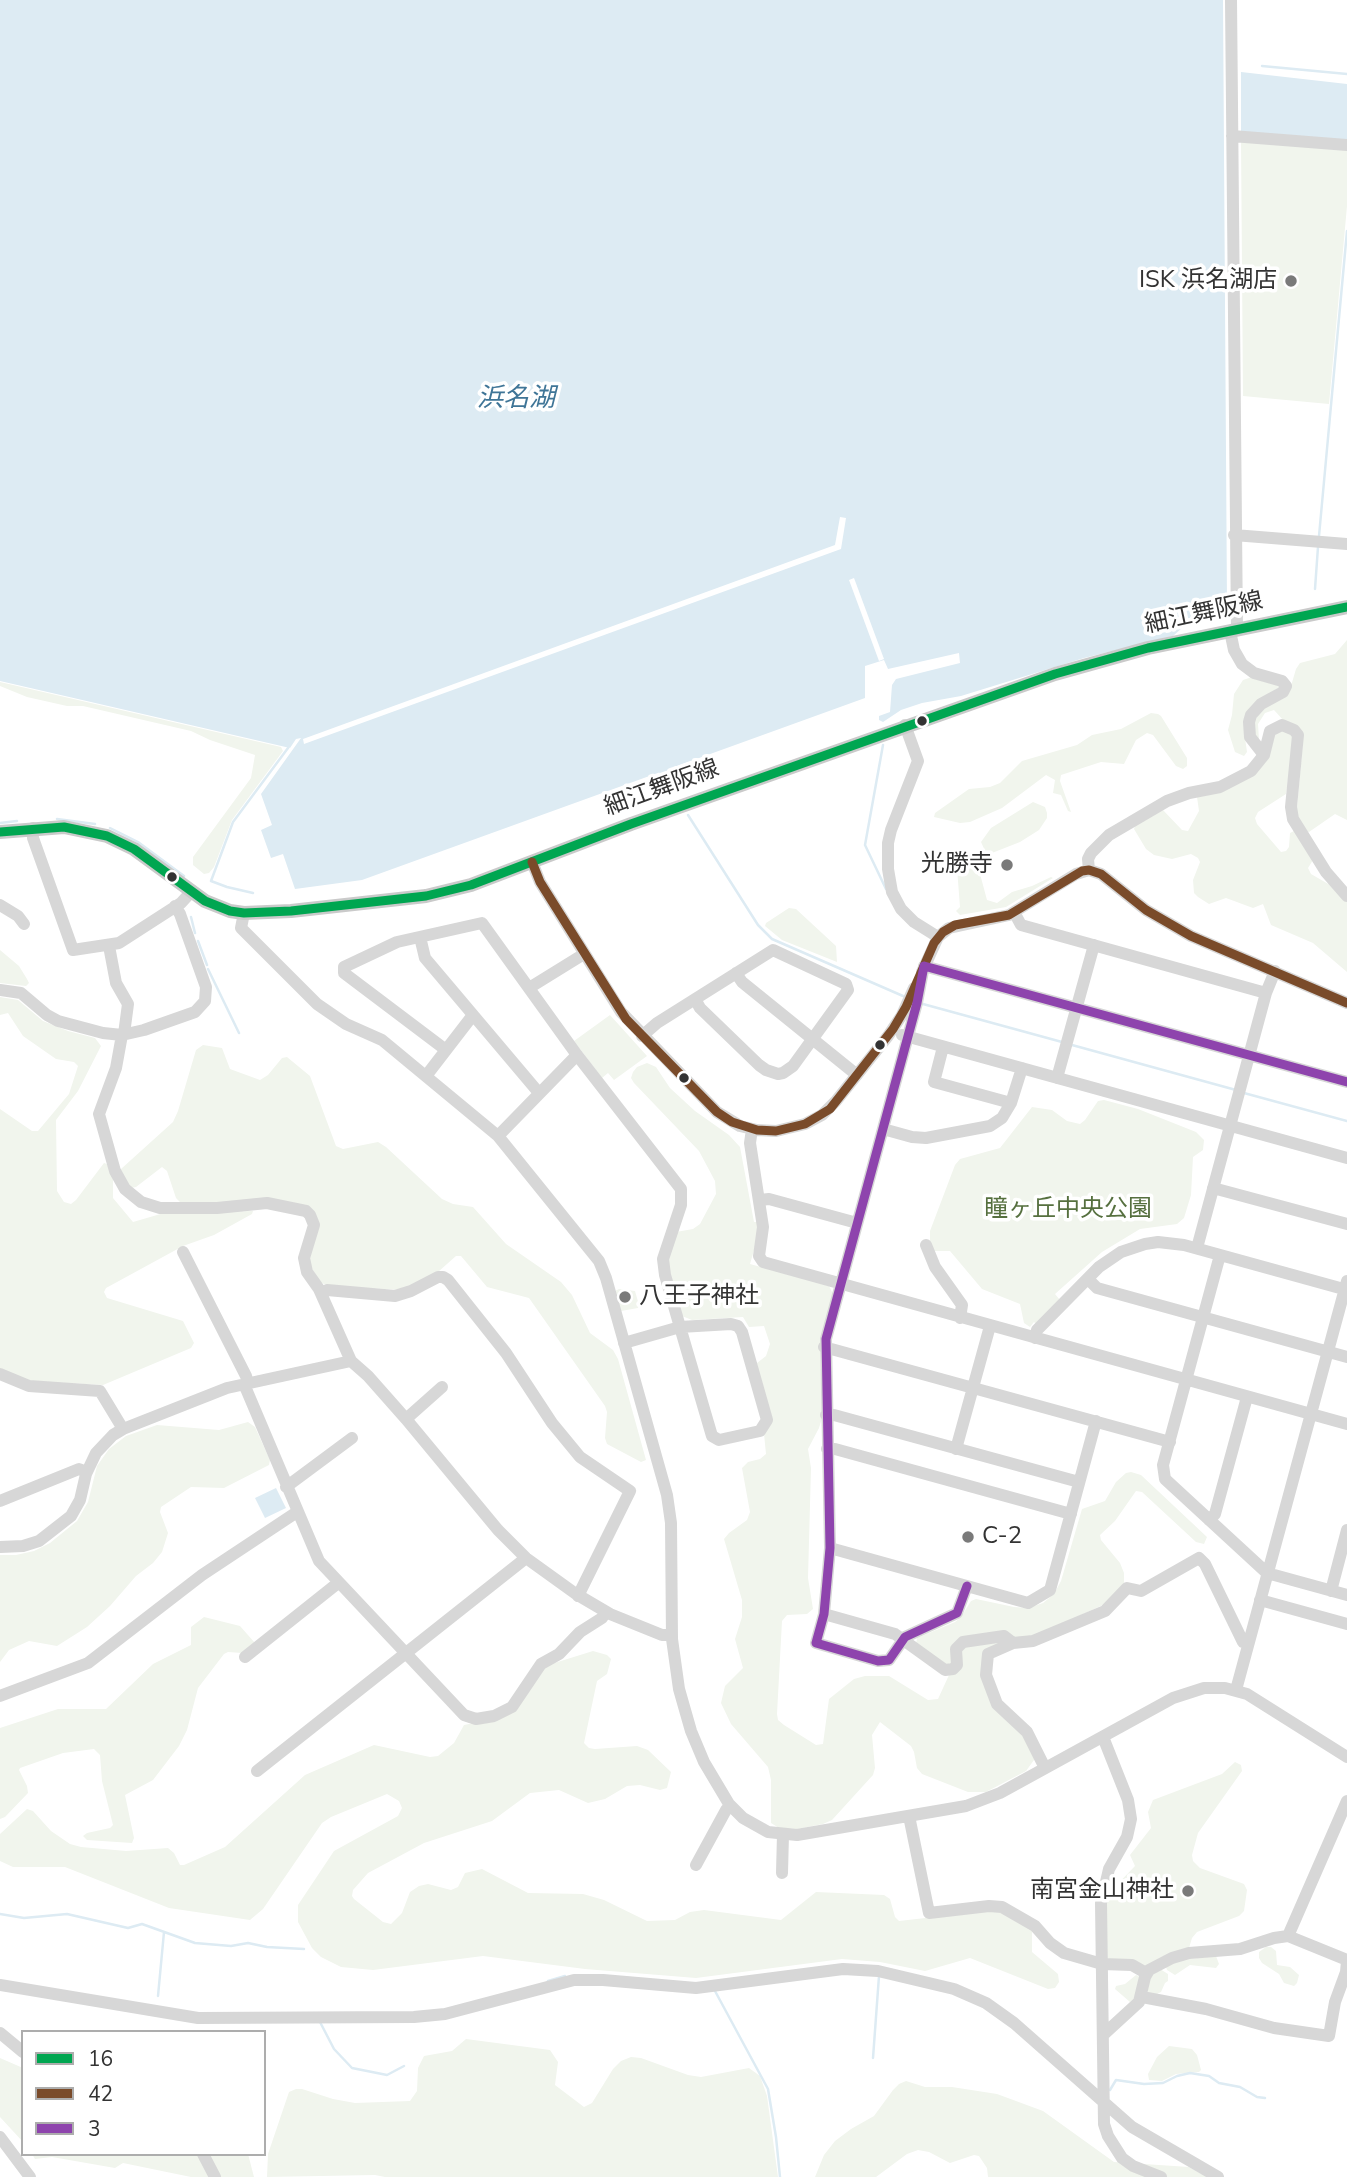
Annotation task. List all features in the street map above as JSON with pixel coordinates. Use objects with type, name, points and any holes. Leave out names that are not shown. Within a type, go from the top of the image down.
[{"type":"main road","name":"細江舞阪線","points":[[0,832],[33,828],[79,829],[107,836],[134,849],[191,892],[218,907],[244,913],[291,911],[434,895],[471,885],[905,726],[1086,664],[1347,607]]},
{"type":"street","points":[[1231,0],[1233,630],[1234,650],[1242,664],[1254,673],[1282,681],[1286,686],[1283,692],[1255,709],[1249,722],[1253,744],[1264,755]]},
{"type":"street","points":[[1231,134],[1347,145]]},
{"type":"street","points":[[1234,535],[1347,544]]},
{"type":"street","points":[[1089,870],[1088,859],[1091,853],[1110,835],[1167,802],[1189,793],[1231,783],[1251,771],[1264,755],[1268,738],[1275,727],[1282,725],[1294,730],[1299,742],[1291,807],[1293,819],[1326,872],[1347,895]]},
{"type":"street","points":[[905,726],[918,761],[891,830],[888,869],[892,892],[901,909],[914,922],[938,937]]},
{"type":"street","points":[[33,828],[33,838],[71,947],[77,951],[109,946],[128,938],[191,892]]},
{"type":"street","points":[[532,862],[540,882],[621,1012],[717,1112],[732,1122],[752,1129],[776,1131],[814,1120],[830,1109],[891,1032],[906,1007],[938,937],[956,925],[1000,918],[1014,912],[1076,874],[1089,870],[1101,874],[1146,910],[1181,931],[1347,1003]]},
{"type":"street","points":[[0,905],[18,916],[24,924]]},
{"type":"street","points":[[0,990],[21,993],[37,1008],[58,1021],[103,1033],[123,1035],[162,1025],[195,1012],[205,1001],[206,987],[175,906]]},
{"type":"street","points":[[1014,912],[1021,925],[1266,993]]},
{"type":"street","points":[[244,913],[241,928],[317,1004],[346,1024],[382,1040],[498,1136],[598,1261],[606,1278],[670,1509],[675,1673],[691,1731],[708,1769],[730,1806],[751,1824],[768,1832],[807,1833],[978,1802],[1183,1693],[1204,1688],[1236,1690],[1259,1700],[1347,1757]]},
{"type":"street","points":[[446,1050],[344,973],[344,967],[397,942],[482,923],[577,1055],[681,1189],[681,1205],[663,1259],[665,1275],[680,1326],[712,1436],[719,1440],[760,1431],[765,1426],[766,1414],[738,1326],[680,1326],[624,1343]]},
{"type":"street","points":[[420,937],[425,958],[539,1093]]},
{"type":"street","points":[[1058,1078],[1094,945]]},
{"type":"street","points":[[109,946],[116,983],[128,1004],[116,1069],[99,1114],[115,1171],[125,1189],[141,1202],[160,1208],[217,1208],[267,1203],[306,1211],[314,1225],[305,1251],[307,1272],[321,1293],[351,1361],[407,1419],[498,1531],[526,1558],[578,1596],[606,1612],[662,1635],[672,1635]]},
{"type":"street","points":[[642,1036],[657,1023],[736,973],[773,950],[846,984],[848,990],[789,1070],[778,1074],[772,1073],[740,1046],[700,1008],[695,999]]},
{"type":"street","points":[[529,988],[584,954]]},
{"type":"street","points":[[924,966],[1347,1082]]},
{"type":"street","points":[[924,966],[908,1037],[824,1347],[830,1548],[824,1614],[816,1643],[883,1661],[893,1657],[902,1639],[908,1635],[957,1613],[967,1586]]},
{"type":"street","points":[[1197,1248],[1266,993],[1275,971]]},
{"type":"street","points":[[736,973],[742,982],[857,1075]]},
{"type":"street","points":[[426,1076],[473,1015]]},
{"type":"street","points":[[891,1032],[1347,1158]]},
{"type":"street","points":[[943,1047],[934,1082],[1011,1102]]},
{"type":"street","points":[[498,1136],[577,1055]]},
{"type":"street","points":[[883,1129],[919,1138],[990,1126],[1002,1118],[1011,1102],[1022,1068]]},
{"type":"street","points":[[752,1129],[750,1143],[763,1227],[759,1249],[764,1262],[1347,1424]]},
{"type":"street","points":[[1213,1188],[1347,1224]]},
{"type":"street","points":[[760,1200],[769,1199],[857,1223]]},
{"type":"street","points":[[1035,1338],[1037,1330],[1110,1259],[1133,1247],[1158,1242],[1197,1248],[1346,1287],[1236,1690]]},
{"type":"street","points":[[926,1245],[935,1267],[962,1305],[960,1318]]},
{"type":"street","points":[[183,1252],[246,1376],[246,1384],[286,1487],[319,1561],[464,1715],[477,1719],[503,1712],[519,1699],[541,1664],[559,1654],[580,1632],[602,1618],[606,1612]]},
{"type":"street","points":[[1220,1255],[1163,1465],[1165,1479],[1268,1573],[1347,1595]]},
{"type":"street","points":[[321,1293],[327,1290],[395,1296],[438,1277],[448,1280],[506,1353],[552,1423],[580,1457],[630,1491],[578,1596]]},
{"type":"street","points":[[1088,1279],[1097,1288],[1347,1357]]},
{"type":"street","points":[[956,1449],[990,1326]]},
{"type":"street","points":[[824,1347],[1170,1442]]},
{"type":"street","points":[[0,1547],[31,1544],[64,1522],[77,1508],[87,1472],[96,1453],[123,1429],[212,1392],[351,1361]]},
{"type":"street","points":[[0,1374],[29,1385],[100,1391],[123,1429]]},
{"type":"street","points":[[407,1419],[442,1387]]},
{"type":"street","points":[[1209,1520],[1215,1514],[1247,1397]]},
{"type":"street","points":[[826,1415],[1079,1482]]},
{"type":"street","points":[[830,1548],[1028,1603],[1050,1590],[1096,1421]]},
{"type":"street","points":[[286,1487],[352,1438]]},
{"type":"street","points":[[827,1449],[1070,1514]]},
{"type":"street","points":[[0,1501],[79,1469],[87,1472]]},
{"type":"street","points":[[0,1696],[88,1663],[202,1574],[297,1513]]},
{"type":"street","points":[[1331,1591],[1347,1530]]},
{"type":"street","points":[[257,1771],[526,1558]]},
{"type":"street","points":[[1045,1768],[1027,1732],[999,1708],[986,1675],[988,1654],[1013,1643],[1033,1641],[1105,1611],[1127,1588],[1141,1591],[1199,1558],[1205,1564],[1242,1642],[1248,1643]]},
{"type":"street","points":[[245,1657],[338,1583]]},
{"type":"street","points":[[1260,1600],[1347,1624]]},
{"type":"street","points":[[824,1614],[895,1634],[941,1668],[949,1670],[957,1665],[956,1649],[963,1642],[1004,1636],[1013,1643]]},
{"type":"street","points":[[1102,1737],[1128,1800],[1131,1818],[1127,1837],[1113,1859],[1102,1891],[1104,2124],[1114,2148],[1133,2166],[1161,2177]]},
{"type":"street","points":[[1288,1936],[1347,1801]]},
{"type":"street","points":[[696,1866],[730,1806]]},
{"type":"street","points":[[909,1816],[929,1913],[1002,1907],[1041,1930],[1050,1943],[1064,1953],[1102,1964],[1132,1965],[1146,1973]]},
{"type":"street","points":[[782,1873],[783,1834]]},
{"type":"street","points":[[1142,1997],[1206,2009],[1274,2028],[1329,2036],[1347,1960],[1288,1936],[1240,1950],[1180,1955],[1146,1973]]},
{"type":"street","points":[[0,1985],[198,2018],[414,2017],[445,2014],[574,1980],[696,1988],[860,1969],[954,1989],[986,2003],[1014,2023],[1132,2127],[1218,2177]]},
{"type":"street","points":[[1103,2035],[1131,2012],[1142,1997],[1146,1973]]},
{"type":"street","points":[[0,2033],[21,2050]]},
{"type":"street","points":[[0,2137],[30,2177]]},
{"type":"street","points":[[204,2156],[215,2177]]},
{"type":"green space","name":"ISK 浜名湖店","points":[[1241,141],[1347,149],[1347,206],[1329,404],[1243,396]]},
{"type":"green space","points":[[1347,640],[1347,820],[1335,814],[1309,832],[1305,831],[1296,818],[1303,742],[1274,710],[1265,713],[1258,724],[1259,740],[1254,736],[1254,723],[1259,712],[1291,686],[1300,663],[1335,654]]},
{"type":"green space","points":[[1252,677],[1281,686],[1265,696],[1245,738],[1247,752],[1244,756],[1235,752],[1228,730],[1234,694],[1243,680]]},
{"type":"green space","points":[[0,682],[281,747],[283,751],[232,820],[214,867],[204,874],[193,865],[193,857],[251,778],[255,755],[191,731],[83,706],[67,706],[27,697],[0,686]]},
{"type":"green space","points":[[1151,713],[1161,716],[1187,758],[1187,766],[1183,769],[1176,766],[1153,735],[1147,733],[1136,740],[1124,764],[1101,762],[1061,775],[1060,781],[1071,812],[1061,795],[1053,793],[1055,780],[1046,775],[1002,808],[970,822],[960,823],[934,817],[935,813],[969,789],[1000,783],[1022,761],[1077,745],[1092,735],[1121,729]]},
{"type":"green space","points":[[1282,729],[1294,737],[1286,794],[1258,812],[1255,818],[1281,852],[1289,847],[1290,833],[1294,831],[1313,860],[1308,868],[1311,874],[1330,885],[1347,901],[1347,972],[1313,943],[1271,925],[1263,904],[1253,908],[1226,898],[1209,904],[1198,897],[1194,893],[1193,880],[1200,862],[1198,858],[1191,854],[1172,859],[1154,855],[1146,849],[1134,829],[1163,810],[1182,830],[1188,831],[1199,811],[1197,797],[1232,786]]},
{"type":"green space","points":[[1033,802],[1045,807],[1047,813],[1047,818],[1039,830],[1020,842],[986,853],[981,842],[991,828]]},
{"type":"green space","points":[[976,859],[987,900],[997,903],[1012,892],[1053,878],[1006,907],[960,915],[956,911],[960,907],[957,868],[959,863]]},
{"type":"green space","points":[[789,908],[796,909],[836,946],[837,962],[782,940],[765,926]]},
{"type":"green space","points":[[0,950],[19,966],[29,983],[26,986],[0,983]]},
{"type":"green space","points":[[0,997],[18,1000],[43,1021],[95,1038],[101,1046],[78,1091],[56,1120],[57,1191],[64,1202],[71,1204],[76,1200],[104,1163],[107,1164],[113,1179],[113,1198],[133,1222],[164,1213],[253,1211],[214,1235],[183,1246],[106,1288],[104,1292],[107,1298],[183,1321],[194,1343],[191,1348],[103,1385],[30,1381],[0,1369],[0,1109],[32,1131],[38,1131],[69,1094],[78,1066],[74,1062],[56,1059],[23,1036],[8,1013],[0,1015]]},
{"type":"green space","points":[[610,1015],[647,1056],[614,1080],[608,1073],[602,1078],[574,1041]]},
{"type":"green space","points":[[203,1045],[222,1048],[230,1069],[260,1080],[268,1075],[282,1058],[287,1057],[310,1076],[336,1146],[343,1149],[378,1142],[442,1199],[473,1207],[506,1244],[561,1282],[572,1295],[590,1333],[613,1350],[618,1359],[646,1460],[641,1462],[607,1444],[605,1406],[529,1298],[487,1287],[461,1256],[456,1256],[438,1272],[402,1290],[331,1286],[321,1283],[309,1264],[317,1218],[235,1202],[181,1203],[176,1198],[167,1171],[162,1167],[131,1188],[121,1169],[173,1122],[196,1050]]},
{"type":"green space","points":[[647,1063],[656,1067],[670,1088],[695,1111],[729,1135],[740,1147],[754,1222],[759,1222],[759,1233],[750,1264],[829,1286],[833,1294],[820,1349],[822,1418],[808,1449],[811,1468],[808,1578],[813,1609],[807,1614],[787,1615],[782,1621],[778,1720],[816,1745],[823,1744],[829,1699],[854,1679],[865,1676],[889,1676],[928,1700],[938,1699],[949,1675],[916,1644],[917,1638],[955,1622],[971,1601],[976,1599],[1028,1608],[1043,1603],[1054,1594],[1061,1581],[1082,1509],[1105,1501],[1116,1482],[1126,1473],[1141,1475],[1207,1537],[1204,1544],[1196,1542],[1142,1492],[1136,1491],[1115,1521],[1100,1535],[1120,1563],[1124,1573],[1124,1585],[1107,1603],[1036,1636],[989,1649],[983,1676],[1019,1728],[1034,1753],[1034,1760],[1026,1771],[986,1792],[968,1792],[922,1774],[917,1768],[911,1746],[880,1722],[872,1735],[875,1768],[873,1775],[832,1820],[797,1829],[779,1828],[771,1823],[771,1780],[768,1767],[731,1724],[721,1703],[725,1686],[743,1668],[735,1639],[742,1617],[742,1600],[724,1539],[747,1520],[750,1512],[742,1468],[748,1462],[760,1459],[766,1454],[757,1363],[766,1356],[770,1344],[764,1326],[749,1327],[743,1317],[692,1320],[682,1316],[667,1267],[676,1232],[693,1229],[700,1224],[716,1194],[715,1181],[699,1151],[631,1078],[637,1067]]},
{"type":"green space","name":"瞳ヶ丘中央公園","points":[[1104,1100],[1138,1109],[1196,1132],[1204,1140],[1203,1150],[1193,1157],[1191,1195],[1184,1218],[1177,1224],[1140,1229],[1102,1252],[1055,1294],[1060,1300],[1030,1327],[1024,1323],[1020,1304],[982,1289],[950,1251],[933,1251],[930,1231],[955,1165],[960,1159],[1000,1148],[1032,1107],[1052,1110],[1067,1121],[1080,1124],[1098,1101]]},
{"type":"green space","points":[[615,1291],[635,1291],[638,1308],[621,1311]]},
{"type":"green space","points":[[248,1422],[255,1427],[270,1460],[269,1465],[224,1488],[191,1487],[161,1507],[160,1512],[168,1533],[162,1552],[110,1606],[87,1627],[57,1646],[29,1641],[9,1650],[0,1662],[0,1555],[34,1551],[50,1543],[77,1521],[88,1502],[97,1466],[109,1449],[126,1436],[157,1425],[219,1430]]},
{"type":"green space","points":[[204,1617],[240,1626],[255,1643],[242,1653],[224,1654],[198,1688],[187,1730],[179,1746],[153,1780],[125,1795],[134,1838],[132,1843],[87,1840],[83,1836],[113,1825],[102,1781],[100,1755],[94,1749],[63,1753],[20,1768],[28,1793],[0,1819],[0,1728],[58,1709],[106,1709],[153,1664],[191,1645],[191,1627]]},
{"type":"green space","points":[[593,1651],[611,1659],[607,1674],[597,1681],[584,1743],[595,1749],[637,1746],[648,1750],[671,1772],[667,1788],[660,1790],[640,1785],[627,1786],[605,1799],[588,1803],[559,1790],[530,1793],[492,1821],[424,1843],[368,1873],[353,1890],[354,1899],[383,1922],[391,1924],[402,1913],[410,1892],[419,1886],[428,1884],[451,1890],[458,1887],[465,1873],[482,1869],[528,1893],[583,1894],[604,1900],[647,1921],[675,1920],[690,1912],[704,1910],[781,1920],[816,1892],[884,1895],[890,1899],[895,1917],[899,1921],[996,1910],[1032,1929],[1032,1952],[1058,1974],[1059,1982],[1055,1988],[1048,1989],[970,1958],[925,1971],[880,1962],[842,1959],[696,1978],[585,1969],[483,1956],[373,1970],[341,1967],[321,1957],[312,1948],[298,1922],[298,1905],[334,1851],[398,1816],[402,1808],[399,1801],[387,1794],[322,1823],[263,1909],[250,1920],[169,1908],[65,1867],[13,1867],[0,1861],[0,1834],[27,1809],[33,1811],[51,1831],[70,1844],[126,1851],[168,1848],[180,1865],[184,1865],[225,1847],[305,1775],[374,1745],[430,1757],[438,1756],[454,1743],[464,1725],[495,1719],[548,1665]]},
{"type":"green space","points":[[1235,1762],[1241,1765],[1242,1771],[1198,1833],[1192,1855],[1193,1861],[1200,1868],[1244,1884],[1247,1890],[1244,1911],[1239,1916],[1197,1932],[1189,1948],[1147,1968],[1107,1958],[1104,1914],[1108,1894],[1135,1866],[1130,1855],[1151,1828],[1148,1812],[1153,1800],[1222,1774]]},
{"type":"green space","points":[[1266,1947],[1276,1951],[1277,1965],[1290,1967],[1299,1975],[1294,1986],[1284,1983],[1279,1974],[1262,1963],[1259,1952]]},
{"type":"green space","points":[[1216,1956],[1219,1964],[1216,1968],[1190,1965],[1175,1975],[1166,1967],[1172,1961]]},
{"type":"green space","points":[[1160,1969],[1168,1974],[1168,1981],[1161,1992],[1149,1993],[1146,1990],[1147,1977]]},
{"type":"green space","points":[[1136,1975],[1140,1977],[1138,1995],[1130,2002],[1115,1989]]},
{"type":"green space","points":[[466,2039],[550,2050],[558,2062],[555,2085],[584,2107],[592,2103],[613,2069],[621,2061],[631,2057],[701,2077],[749,2068],[760,2076],[767,2096],[778,2177],[267,2177],[268,2154],[289,2092],[302,2089],[355,2103],[410,2101],[417,2091],[418,2068],[424,2056],[452,2051]]},
{"type":"green space","points":[[1169,2046],[1192,2049],[1197,2055],[1201,2070],[1176,2074],[1162,2081],[1149,2080],[1148,2074],[1157,2057]]},
{"type":"green space","points":[[0,2058],[21,2067],[21,2140],[0,2117]]},
{"type":"green space","points":[[906,2081],[925,2087],[952,2087],[997,2094],[1043,2111],[1114,2162],[1189,2167],[1207,2177],[988,2177],[987,2168],[979,2156],[974,2155],[950,2163],[929,2152],[918,2150],[907,2154],[876,2177],[815,2177],[824,2155],[835,2141],[874,2116],[893,2090]]},
{"type":"green space","points":[[33,2156],[199,2156],[210,2177],[191,2177],[123,2163],[115,2168],[52,2157],[35,2159]]},
{"type":"green space","points":[[209,2156],[249,2156],[254,2177],[220,2177]]},
{"type":"water","name":"浜名湖","points":[[0,0],[1223,0],[1227,605],[1191,620],[1173,636],[1084,658],[961,696],[922,703],[901,710],[883,722],[879,720],[879,716],[890,712],[892,685],[896,679],[960,663],[959,653],[888,669],[884,660],[865,666],[865,698],[362,880],[295,889],[283,854],[271,858],[261,830],[272,825],[261,794],[301,738],[296,739],[290,748],[0,681]]},
{"type":"water","points":[[1241,72],[1347,84],[1347,142],[1241,133]]},
{"type":"water","points":[[276,1488],[286,1508],[265,1518],[255,1498]]},
{"type":"pier","points":[[840,517],[846,518],[841,549],[304,744],[303,739],[835,545]]},
{"type":"pier","points":[[854,578],[884,659],[879,661],[849,580]]},
{"type":"waterway","points":[[1262,66],[1347,74]]},
{"type":"waterway","points":[[1319,536],[1347,231]]},
{"type":"waterway","points":[[1315,589],[1318,547]]},
{"type":"waterway","points":[[883,745],[865,845],[886,889]]},
{"type":"waterway","points":[[253,893],[211,881],[233,822],[288,748]]},
{"type":"waterway","points":[[660,748],[672,781]]},
{"type":"waterway","points":[[688,815],[758,925],[772,939],[903,996]]},
{"type":"waterway","points":[[57,819],[95,824]]},
{"type":"waterway","points":[[0,823],[17,821]]},
{"type":"waterway","points":[[110,828],[138,842],[184,876]]},
{"type":"waterway","points":[[191,917],[195,933]]},
{"type":"waterway","points":[[198,941],[207,965]]},
{"type":"waterway","points":[[208,969],[239,1033]]},
{"type":"waterway","points":[[923,1004],[1062,1042]]},
{"type":"waterway","points":[[1072,1045],[1236,1090]]},
{"type":"waterway","points":[[1244,1093],[1347,1121]]},
{"type":"waterway","points":[[0,1914],[24,1918],[67,1914],[128,1928],[142,1924],[195,1943],[231,1946],[248,1943],[304,1949]]},
{"type":"waterway","points":[[158,1996],[164,1932]]},
{"type":"waterway","points":[[548,1981],[565,1976]]},
{"type":"waterway","points":[[873,2058],[879,1976]]},
{"type":"waterway","points":[[715,1991],[768,2089],[780,2177]]},
{"type":"waterway","points":[[320,2022],[334,2049],[352,2068],[387,2075],[404,2066]]},
{"type":"waterway","points":[[1110,2090],[1116,2080],[1144,2084],[1163,2083],[1190,2073],[1209,2076],[1219,2083],[1240,2087],[1257,2097],[1265,2098]]},
{"type":"transit line","name":"16","points":[[0,832],[64,827],[107,836],[134,849],[205,901],[230,911],[291,911],[426,896],[471,885],[631,824],[1055,674],[1148,648],[1347,607]]},
{"type":"transit line","name":"42","points":[[532,862],[540,882],[626,1019],[717,1112],[732,1122],[757,1130],[776,1131],[805,1124],[830,1109],[893,1029],[906,1007],[934,943],[943,932],[955,925],[1009,915],[1082,871],[1101,874],[1146,910],[1191,936],[1347,1003]]},
{"type":"transit line","name":"3","points":[[967,1586],[957,1613],[905,1637],[889,1660],[878,1661],[816,1643],[824,1614],[830,1548],[826,1339],[917,1003],[924,966],[1347,1082]]},
{"type":"place","name":"ISK 浜名湖店","points":[[1291,281]]},
{"type":"place","name":"光勝寺","points":[[1007,865]]},
{"type":"place","name":"八王子神社","points":[[625,1297]]},
{"type":"place","name":"C-2","points":[[968,1537]]},
{"type":"place","name":"南宮金山神社","points":[[1188,1891]]}]
